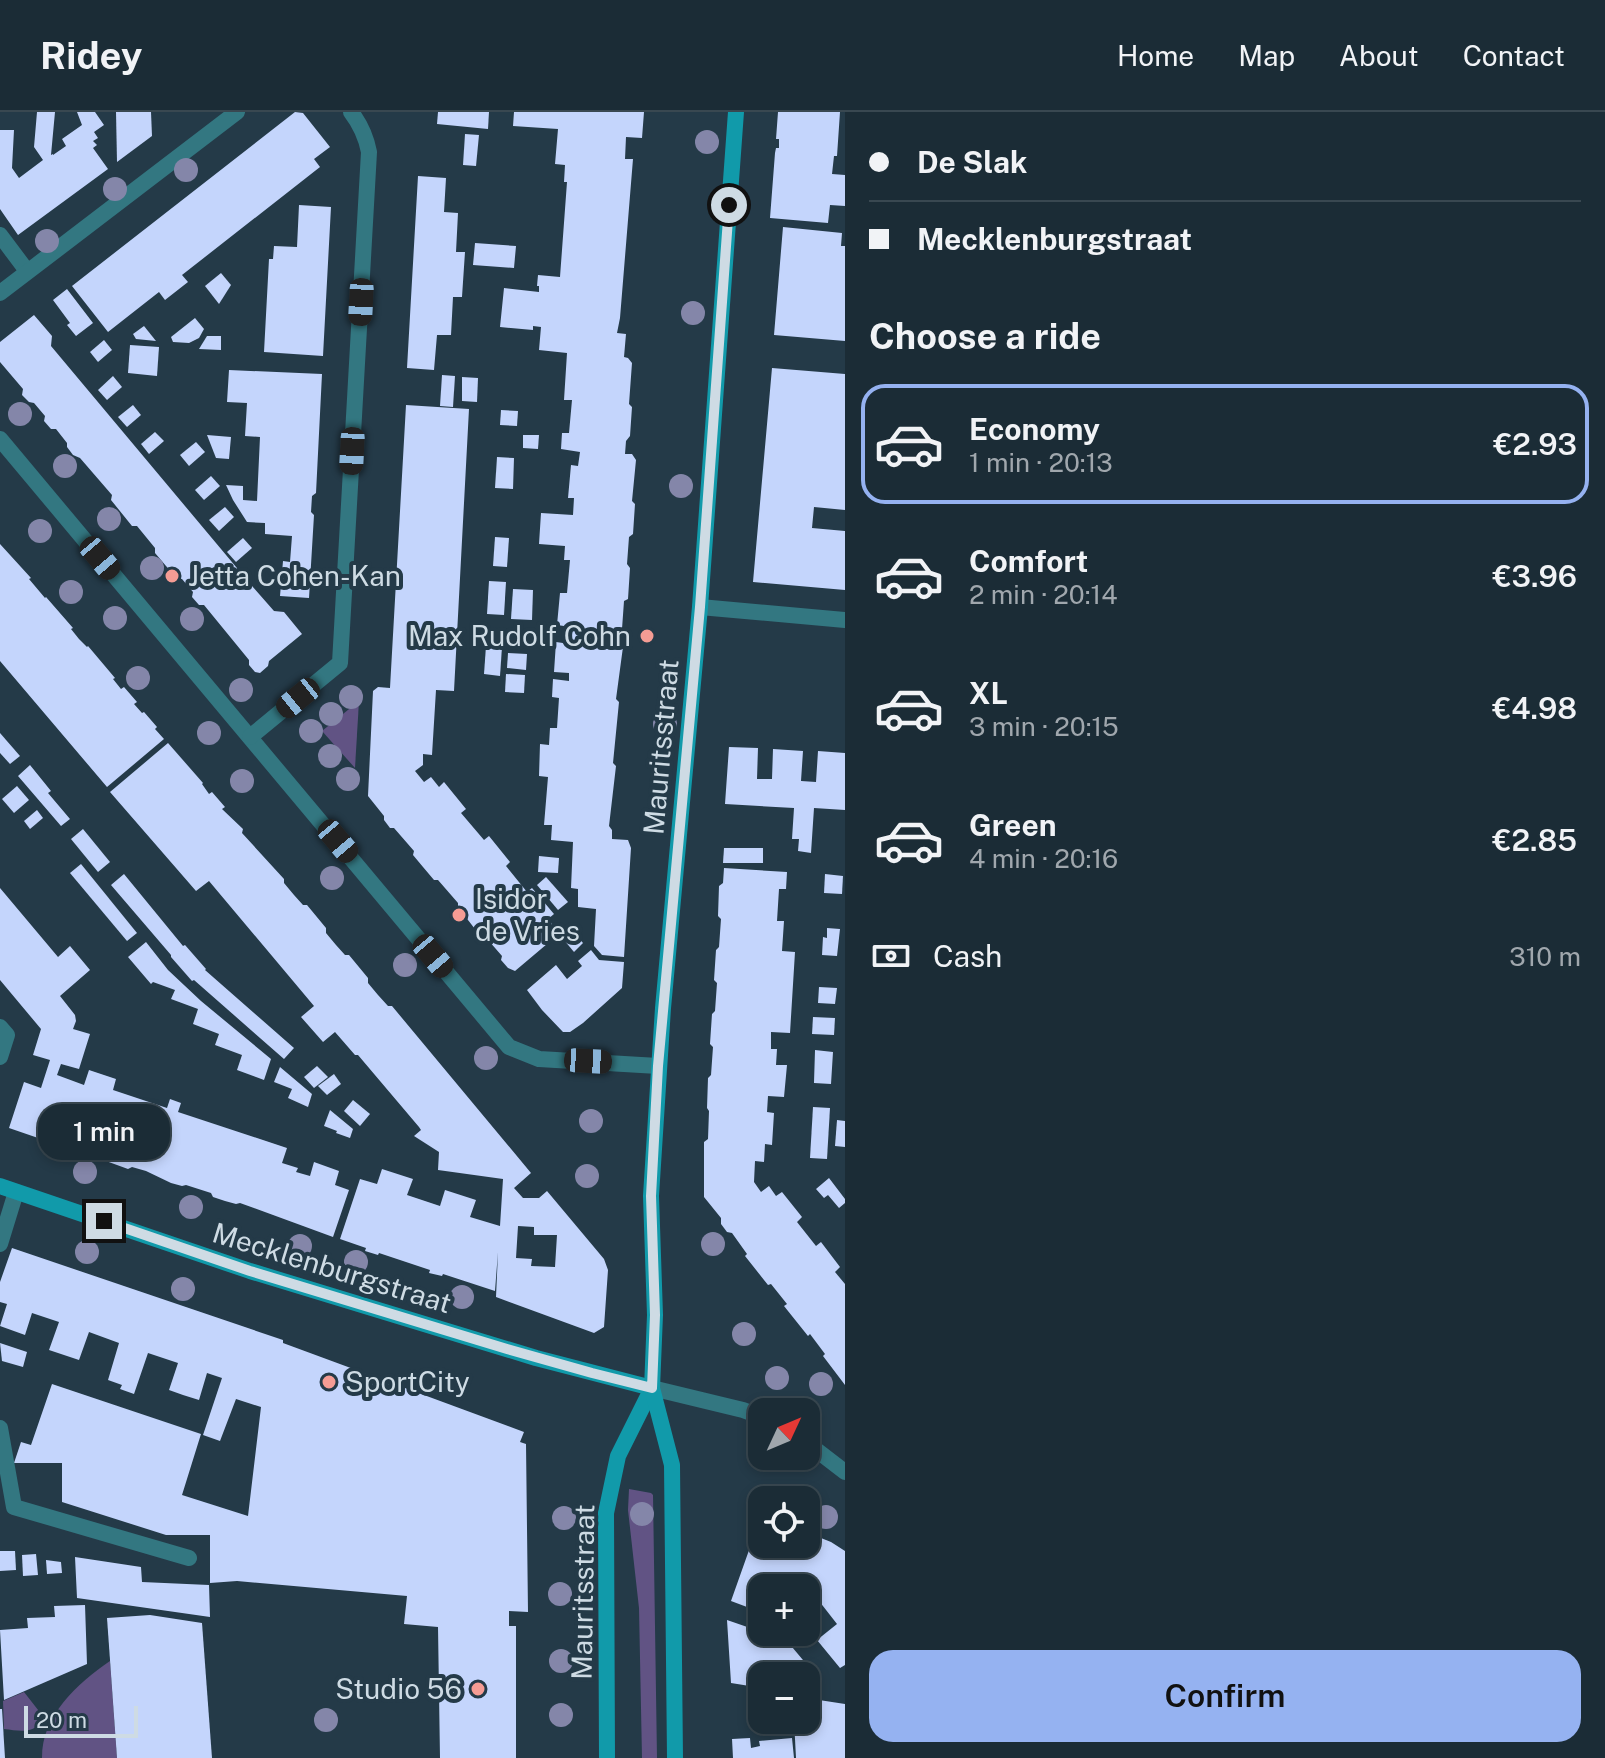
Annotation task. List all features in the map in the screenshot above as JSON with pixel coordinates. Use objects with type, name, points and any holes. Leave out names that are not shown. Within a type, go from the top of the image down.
[{"type":"main road","name":"Mauritsstraat","points":[[675,1758],[672,1465],[652,1388],[655,1315],[651,1196],[658,1066],[700,607],[736,112]]},
{"type":"main road","name":"Mecklenburgstraat","points":[[8,1189],[250,1271],[536,1358],[652,1388]]},
{"type":"main road","name":"Mauritsstraat","points":[[607,1758],[606,1513],[618,1456],[652,1388]]},
{"type":"street","points":[[0,293],[237,112]]},
{"type":"street","points":[[250,737],[340,663],[369,152],[361,124],[351,112]]},
{"type":"street","points":[[0,235],[27,271]]},
{"type":"street","points":[[0,439],[509,1047],[539,1059],[658,1066]]},
{"type":"street","points":[[700,607],[845,620]]},
{"type":"street","points":[[0,1027],[7,1035],[0,1057]]},
{"type":"street","points":[[0,1244],[8,1189]]},
{"type":"street","points":[[652,1388],[748,1412]]},
{"type":"street","points":[[0,1428],[14,1507],[189,1558]]},
{"type":"street","points":[[820,1453],[845,1472]]},
{"type":"shaded area","points":[[359,701],[355,768],[322,731]]},
{"type":"shaded area","points":[[629,1489],[653,1495],[657,1758],[642,1758],[639,1608],[628,1510]]},
{"type":"shaded area","points":[[110,1661],[117,1758],[42,1758],[48,1728],[64,1702]]},
{"type":"shaded area","points":[[24,1692],[42,1715],[43,1721],[30,1730],[4,1729],[3,1701]]},
{"type":"building","points":[[37,112],[55,112],[53,155],[66,146],[62,139],[82,125],[77,112],[95,112],[104,125],[94,132],[98,138],[93,141],[97,145],[93,148],[108,169],[18,235],[0,209],[0,130],[14,130],[12,168],[19,178],[43,160],[34,147]]},
{"type":"building","points":[[116,112],[151,112],[152,136],[117,162]]},
{"type":"building","points":[[295,112],[303,113],[330,147],[314,159],[320,167],[182,275],[188,282],[165,300],[159,292],[108,332],[72,286]]},
{"type":"building","points":[[438,112],[489,112],[488,129],[437,124]]},
{"type":"building","points":[[514,112],[644,112],[642,138],[626,137],[625,159],[633,159],[617,333],[626,334],[624,357],[632,363],[630,436],[626,441],[625,454],[632,454],[636,460],[633,534],[629,537],[627,564],[630,568],[628,599],[624,601],[622,629],[625,632],[616,699],[619,702],[613,763],[616,766],[609,826],[612,839],[628,840],[631,848],[624,957],[602,955],[594,946],[596,909],[578,907],[578,889],[571,888],[573,842],[551,840],[552,825],[544,825],[548,777],[539,776],[540,744],[549,745],[550,728],[557,728],[559,698],[552,697],[553,679],[569,681],[569,673],[554,672],[556,642],[563,643],[564,626],[557,625],[560,593],[567,593],[570,560],[564,560],[565,546],[539,544],[541,513],[573,515],[574,498],[568,498],[571,465],[578,466],[580,452],[561,449],[562,433],[569,433],[572,400],[564,400],[567,353],[539,350],[541,327],[533,326],[533,330],[500,327],[504,288],[539,292],[538,275],[560,277],[567,182],[564,182],[565,165],[555,164],[558,129],[513,126]]},
{"type":"building","points":[[778,112],[840,112],[837,156],[834,156],[832,174],[845,175],[845,206],[830,205],[828,223],[770,218],[775,153],[779,148],[779,139],[776,139]]},
{"type":"building","points":[[465,134],[479,135],[476,166],[463,165]]},
{"type":"building","points":[[418,176],[446,178],[444,212],[458,213],[456,252],[465,252],[462,297],[453,297],[451,335],[437,335],[434,370],[407,368]]},
{"type":"building","points":[[299,205],[331,207],[323,356],[264,352],[269,259],[273,259],[274,246],[297,247]]},
{"type":"building","points":[[783,227],[842,233],[841,246],[845,246],[845,341],[774,335]]},
{"type":"building","points":[[475,243],[516,246],[514,268],[473,265]]},
{"type":"building","points":[[221,273],[231,285],[219,304],[205,286]]},
{"type":"building","points":[[67,289],[93,323],[76,336],[53,300]]},
{"type":"building","points":[[34,315],[52,336],[51,346],[252,586],[274,611],[284,612],[302,634],[269,661],[260,673],[249,665],[249,660],[204,605],[199,605],[192,597],[193,592],[182,579],[177,578],[155,553],[155,548],[137,526],[132,526],[111,500],[112,495],[80,458],[73,455],[56,429],[51,429],[44,421],[45,416],[34,403],[22,395],[23,389],[0,362],[0,342]]},
{"type":"building","points":[[195,318],[204,329],[199,338],[189,343],[173,342],[171,337]]},
{"type":"building","points":[[144,326],[156,341],[136,339],[133,334]]},
{"type":"building","points":[[207,336],[221,336],[221,350],[199,349]]},
{"type":"building","points":[[104,340],[112,350],[98,362],[90,352]]},
{"type":"building","points":[[130,345],[159,347],[157,376],[128,373]]},
{"type":"building","points":[[772,368],[845,374],[845,510],[814,507],[812,528],[845,531],[845,590],[753,582]]},
{"type":"building","points":[[229,370],[322,374],[316,493],[312,496],[311,512],[314,515],[309,598],[280,596],[283,561],[290,562],[292,536],[265,534],[265,523],[247,522],[226,485],[243,486],[243,500],[257,501],[260,437],[245,436],[247,403],[227,402]]},
{"type":"building","points":[[442,375],[455,376],[453,407],[440,406]]},
{"type":"building","points":[[113,376],[122,387],[107,400],[98,390]]},
{"type":"building","points":[[462,377],[478,378],[477,402],[462,401]]},
{"type":"building","points":[[133,405],[141,415],[127,427],[118,417]]},
{"type":"building","points":[[406,405],[469,409],[454,691],[436,690],[432,755],[423,754],[423,765],[415,771],[424,782],[431,777],[439,787],[444,782],[466,809],[461,813],[484,840],[489,836],[510,862],[506,866],[527,892],[532,888],[554,914],[548,919],[560,933],[515,971],[508,968],[501,960],[502,956],[482,933],[478,933],[458,903],[438,880],[434,880],[394,828],[390,828],[368,796],[373,691],[378,687],[390,688]]},
{"type":"building","points":[[501,410],[518,411],[517,426],[500,425]]},
{"type":"building","points":[[155,432],[164,441],[149,454],[141,444]]},
{"type":"building","points":[[207,435],[231,437],[229,459],[216,458]]},
{"type":"building","points":[[523,435],[539,435],[538,449],[523,448]]},
{"type":"building","points":[[196,442],[205,452],[189,466],[180,455]]},
{"type":"building","points":[[497,457],[514,458],[513,489],[495,488]]},
{"type":"building","points":[[211,476],[220,486],[204,500],[195,490]]},
{"type":"building","points":[[225,507],[234,517],[219,531],[209,520]]},
{"type":"building","points":[[495,537],[509,538],[507,567],[493,566]]},
{"type":"building","points":[[243,538],[252,548],[236,562],[227,552]]},
{"type":"building","points":[[0,544],[115,678],[121,689],[124,687],[137,702],[134,704],[157,727],[155,729],[164,739],[107,787],[0,661]]},
{"type":"building","points":[[489,581],[506,582],[504,615],[487,614]]},
{"type":"building","points":[[513,589],[533,590],[532,620],[511,619]]},
{"type":"building","points":[[486,646],[502,647],[500,676],[484,674]]},
{"type":"building","points":[[508,653],[527,654],[526,670],[507,668]]},
{"type":"building","points":[[506,674],[525,675],[524,693],[505,692]]},
{"type":"building","points":[[0,733],[20,756],[10,764],[0,753]]},
{"type":"building","points":[[168,743],[531,1173],[514,1188],[523,1198],[539,1198],[547,1191],[604,1259],[608,1270],[604,1327],[594,1333],[496,1297],[498,1252],[495,1291],[443,1274],[429,1273],[430,1270],[365,1251],[366,1248],[340,1239],[360,1179],[377,1184],[382,1169],[413,1179],[407,1195],[440,1206],[445,1190],[476,1200],[470,1217],[500,1226],[503,1179],[438,1170],[439,1152],[414,1136],[421,1130],[419,1127],[358,1055],[335,1032],[323,1042],[301,1017],[314,1006],[209,881],[196,891],[110,792]],"holes":[[[518,1226],[534,1227],[534,1235],[557,1235],[555,1267],[531,1266],[532,1259],[516,1258]]]},
{"type":"building","points":[[729,747],[758,748],[757,779],[772,779],[773,749],[803,751],[801,781],[816,782],[818,751],[845,753],[845,810],[814,808],[811,853],[798,851],[799,839],[792,839],[794,808],[725,804]]},
{"type":"building","points":[[30,765],[70,819],[61,826],[18,776]]},
{"type":"building","points":[[17,786],[29,800],[14,813],[2,799]]},
{"type":"building","points":[[37,810],[43,818],[30,829],[24,821]]},
{"type":"building","points":[[83,829],[110,862],[98,872],[71,839]]},
{"type":"building","points":[[724,848],[763,848],[763,863],[723,863]]},
{"type":"building","points":[[539,856],[559,858],[558,873],[538,872]]},
{"type":"building","points":[[81,864],[137,933],[127,941],[70,873]]},
{"type":"building","points":[[724,868],[787,872],[786,889],[779,889],[777,921],[784,921],[782,951],[795,952],[790,1033],[771,1032],[771,1049],[777,1049],[776,1065],[787,1065],[784,1097],[768,1096],[767,1112],[774,1113],[772,1145],[765,1144],[764,1162],[755,1161],[754,1182],[761,1192],[769,1186],[776,1196],[782,1192],[802,1217],[797,1222],[816,1246],[821,1242],[840,1267],[835,1272],[845,1284],[845,1385],[810,1334],[808,1336],[784,1306],[787,1304],[745,1256],[747,1254],[732,1233],[721,1224],[721,1218],[704,1197],[704,1142],[708,1139],[708,1078],[711,1075],[713,1047],[710,1044],[721,919],[718,916],[719,886],[723,883]]},
{"type":"building","points":[[124,874],[205,970],[294,1048],[284,1059],[192,981],[171,957],[111,885]]},
{"type":"building","points":[[825,874],[843,876],[842,894],[824,893]]},
{"type":"building","points":[[546,877],[568,902],[558,910],[537,885]]},
{"type":"building","points":[[0,888],[58,957],[70,946],[90,970],[60,996],[75,1015],[73,1029],[90,1034],[79,1069],[61,1064],[57,1075],[84,1085],[89,1070],[116,1079],[113,1090],[167,1108],[170,1099],[181,1103],[178,1112],[287,1148],[282,1163],[298,1168],[296,1172],[310,1176],[314,1162],[339,1171],[335,1185],[349,1190],[333,1237],[240,1203],[213,1197],[211,1193],[171,1183],[146,1171],[132,1167],[128,1169],[103,1157],[9,1128],[24,1082],[41,1088],[50,1060],[33,1055],[41,1029],[0,980]]},
{"type":"building","points":[[568,926],[583,943],[574,952],[559,934]]},
{"type":"building","points":[[827,928],[840,929],[837,956],[822,955]]},
{"type":"building","points":[[146,942],[168,970],[201,1001],[271,1059],[264,1080],[237,1070],[242,1055],[215,1045],[219,1034],[193,1024],[198,1009],[171,999],[175,990],[153,982],[151,984],[128,957]]},
{"type":"building","points":[[591,950],[599,960],[624,962],[622,988],[583,1023],[570,1032],[563,1032],[527,990],[556,965],[567,979],[582,966],[578,961]]},
{"type":"building","points":[[819,987],[837,988],[835,1004],[818,1003]]},
{"type":"building","points":[[813,1017],[835,1018],[834,1035],[812,1034]]},
{"type":"building","points":[[815,1050],[833,1052],[831,1084],[814,1083]]},
{"type":"building","points":[[317,1066],[328,1077],[314,1088],[304,1077]]},
{"type":"building","points":[[280,1067],[312,1094],[308,1107],[288,1098],[292,1089],[274,1082]]},
{"type":"building","points":[[334,1074],[341,1084],[327,1095],[318,1086]]},
{"type":"building","points":[[353,1100],[370,1114],[360,1126],[344,1111]]},
{"type":"building","points":[[813,1107],[830,1108],[827,1159],[810,1158]]},
{"type":"building","points":[[330,1110],[353,1129],[350,1138],[324,1126]]},
{"type":"building","points":[[837,1120],[845,1121],[845,1147],[835,1146]]},
{"type":"building","points":[[829,1178],[845,1199],[839,1208],[828,1195],[824,1198],[816,1189]]},
{"type":"building","points":[[12,1248],[283,1340],[283,1343],[524,1432],[520,1442],[526,1444],[528,1612],[509,1611],[509,1626],[516,1626],[516,1758],[440,1758],[438,1627],[404,1624],[407,1596],[237,1581],[210,1583],[210,1535],[166,1535],[62,1502],[62,1463],[14,1463],[21,1442],[31,1445],[52,1384],[201,1434],[182,1495],[248,1516],[261,1407],[236,1399],[220,1441],[203,1435],[222,1378],[207,1373],[199,1400],[183,1395],[169,1390],[178,1363],[148,1353],[134,1394],[108,1380],[119,1343],[89,1332],[79,1360],[49,1350],[59,1322],[32,1313],[25,1335],[0,1326],[7,1304],[0,1302],[0,1282]]},
{"type":"building","points":[[0,1343],[27,1352],[23,1367],[2,1361]]},
{"type":"building","points":[[820,1538],[831,1542],[845,1551],[845,1665],[840,1668],[820,1644],[820,1638],[837,1624],[820,1602],[820,1574],[748,1574],[747,1607],[731,1601],[748,1553],[748,1558],[820,1558]]},
{"type":"building","points":[[0,1551],[15,1551],[16,1570],[0,1571]]},
{"type":"building","points":[[36,1554],[38,1575],[23,1576],[22,1555]]},
{"type":"building","points":[[75,1557],[141,1567],[142,1582],[209,1585],[210,1617],[77,1598]]},
{"type":"building","points":[[46,1560],[61,1562],[62,1573],[47,1574]]},
{"type":"building","points":[[85,1605],[87,1664],[4,1700],[0,1630],[28,1628],[27,1618],[55,1617],[54,1606]]},
{"type":"building","points":[[150,1615],[202,1623],[212,1758],[117,1758],[107,1618]]},
{"type":"building","points":[[727,1620],[748,1627],[748,1646],[791,1646],[805,1662],[748,1662],[748,1686],[731,1683]]},
{"type":"building","points":[[820,1700],[845,1704],[845,1758],[796,1758],[795,1734],[820,1734]]},
{"type":"building","points":[[2,1709],[5,1758],[0,1758]]},
{"type":"building","points":[[750,1738],[751,1748],[760,1746],[759,1741],[792,1738],[794,1758],[733,1758],[732,1739]]},
{"type":"place","name":"Jetta Cohen-Kan","points":[[172,576]]},
{"type":"place","name":"Max Rudolf Cohn","points":[[647,636]]},
{"type":"place","name":"Isidor de Vries","points":[[459,915]]},
{"type":"place","name":"SportCity","points":[[329,1382]]},
{"type":"place","name":"Studio 56","points":[[478,1689]]},
{"type":"route","points":[[104,1221],[250,1271],[507,1349],[652,1388],[655,1315],[651,1196],[658,1066],[700,607],[729,205]]}]
